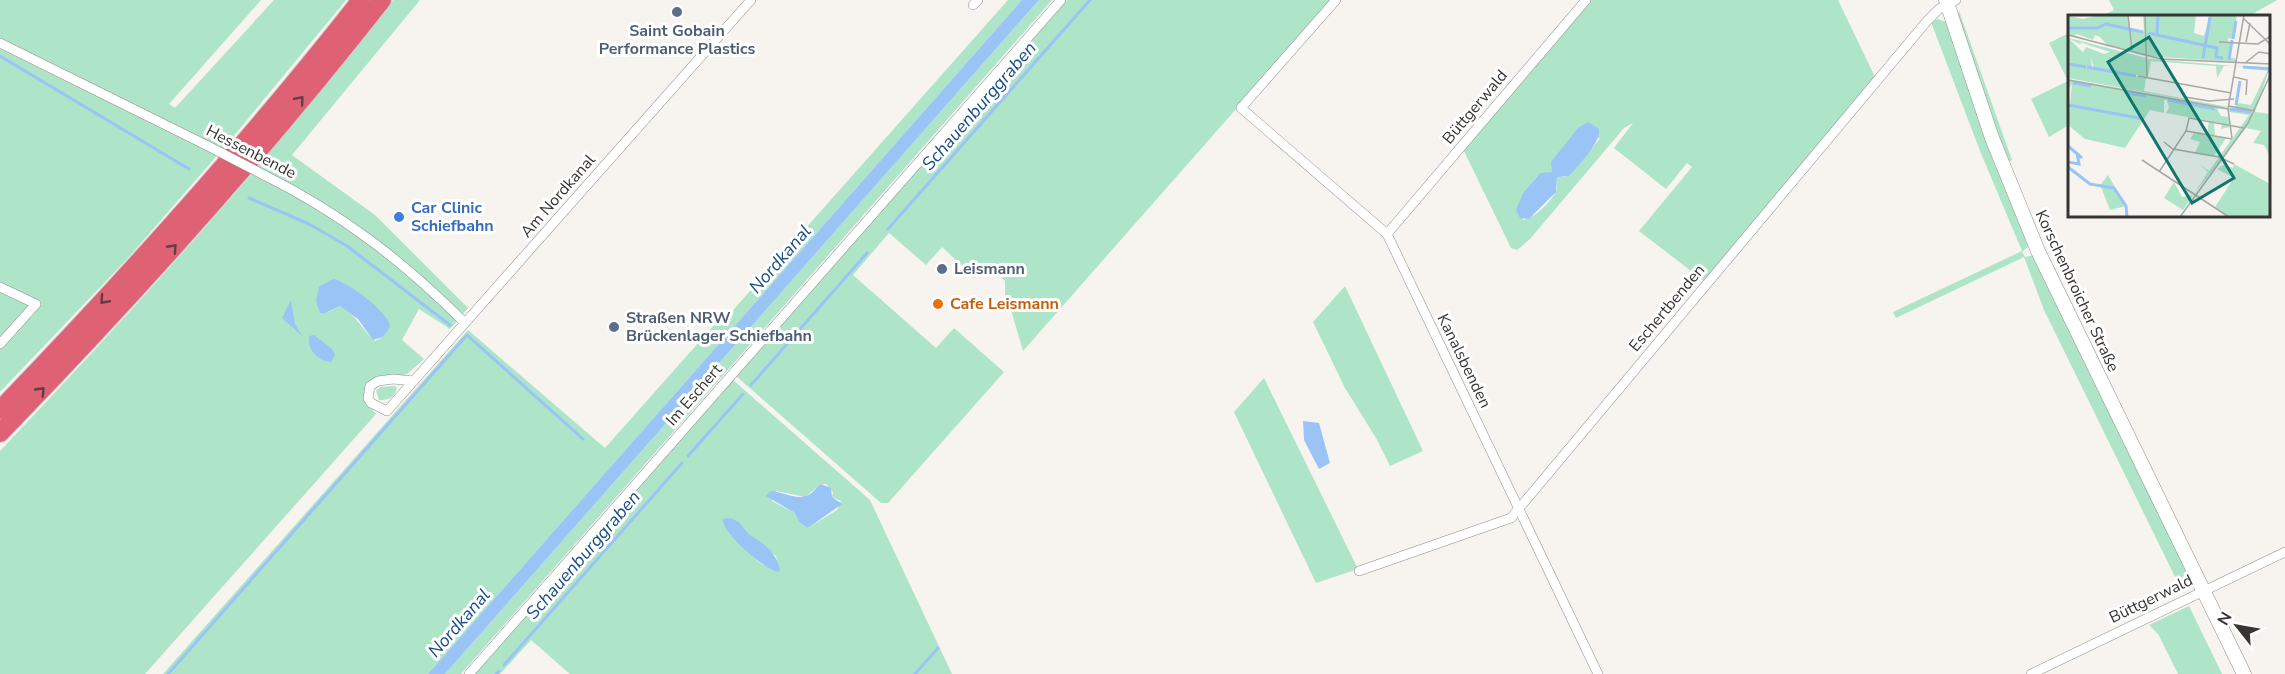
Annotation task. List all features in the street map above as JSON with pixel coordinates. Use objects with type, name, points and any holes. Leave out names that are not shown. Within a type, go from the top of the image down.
[{"type":"highway","points":[[0,410],[186,209],[361,0]]},
{"type":"highway","points":[[0,434],[104,325],[196,222],[382,0]]},
{"type":"main road","name":"Korschenbroicher Straße","points":[[1950,2],[1992,138],[2038,251],[2244,674]]},
{"type":"street","name":"Am Nordkanal","points":[[414,381],[393,379],[373,382],[367,392],[368,398],[371,403],[387,411],[414,381],[751,0]]},
{"type":"street","name":"Im Eschert","points":[[469,674],[1061,0]]},
{"type":"street","name":"Kanalsbenden","points":[[1336,0],[1240,108],[1387,234],[1598,674]]},
{"type":"street","name":"Büttgerwald","points":[[1387,234],[1586,0]]},
{"type":"street","name":"Eschertbenden","points":[[1359,572],[1511,518],[1927,21],[1950,2]]},
{"type":"street","name":"Hessenbende","points":[[0,43],[313,199],[357,228],[421,279],[465,323]]},
{"type":"street","points":[[0,287],[36,304],[0,344]]},
{"type":"street","name":"Büttgerwald","points":[[2031,674],[2201,588],[2285,552]]},
{"type":"green space","points":[[0,0],[261,0],[169,104],[175,108],[274,0],[346,0],[233,137],[129,257],[0,392]]},
{"type":"green space","points":[[393,0],[420,0],[292,155],[375,215],[468,308],[450,329],[419,309],[402,340],[424,359],[407,374],[367,385],[366,403],[376,414],[145,674],[0,674],[0,451],[102,342],[252,174]],"holes":[[[319,287],[383,337],[375,341],[351,314],[340,306],[328,312]]]},
{"type":"green space","points":[[1008,0],[1022,0],[428,674],[163,674],[468,330],[605,448],[715,324],[719,326]]},
{"type":"green space","points":[[1039,0],[1052,0],[461,674],[445,674]]},
{"type":"green space","points":[[1067,0],[1332,0],[1023,351],[1011,310],[1001,301],[1005,297],[1005,281],[988,265],[975,278],[942,247],[926,265],[889,233],[853,275],[936,348],[954,328],[1004,372],[888,503],[881,503],[736,376]]},
{"type":"green space","points":[[1590,0],[1838,0],[1875,77],[1704,281],[1639,231],[1692,167],[1687,163],[1666,189],[1614,148],[1633,123],[1624,128],[1530,239],[1517,250],[1511,248],[1463,149]],"holes":[[[1600,138],[1582,161],[1565,177],[1557,176],[1557,189],[1551,200],[1537,213],[1523,220],[1523,193],[1537,176],[1552,172],[1560,153],[1568,144]]]},
{"type":"green space","points":[[2109,0],[2277,0],[2251,15],[2103,15],[2114,10]]},
{"type":"green space","points":[[1959,11],[2012,160],[2008,162],[1957,16]]},
{"type":"green space","points":[[1938,19],[1949,23],[2031,244],[2022,252],[2025,257],[2035,255],[2192,578],[2190,586],[2182,591],[2044,310],[2024,257],[1896,318],[1893,312],[2022,251],[1980,151],[1931,22]]},
{"type":"green space","points":[[2068,34],[2068,81],[2049,43]]},
{"type":"green space","points":[[2068,81],[2068,126],[2049,137],[2031,99]]},
{"type":"green space","points":[[1345,286],[1423,451],[1390,466],[1376,438],[1345,388],[1313,322]]},
{"type":"green space","points":[[1264,378],[1358,569],[1316,583],[1234,412]]},
{"type":"green space","points":[[733,380],[870,500],[952,674],[570,674],[531,640],[500,674],[474,674]],"holes":[[[821,484],[826,484],[833,492],[832,497],[841,501],[837,510],[808,528],[799,522],[795,513],[772,501],[776,491],[805,497]],[[740,523],[751,536],[776,556],[779,572],[762,564],[751,554],[744,541]]]},
{"type":"green space","points":[[395,386],[397,389],[392,396],[379,400],[376,390],[381,387]]},
{"type":"green space","points":[[2189,606],[2222,674],[2178,674],[2158,634],[2149,625]]},
{"type":"water","points":[[1022,0],[1039,0],[445,674],[428,674]]},
{"type":"water","points":[[1588,122],[1599,129],[1599,134],[1588,153],[1569,176],[1557,177],[1556,192],[1529,219],[1520,218],[1516,210],[1523,193],[1540,173],[1552,172],[1551,162],[1578,128]]},
{"type":"water","points":[[333,279],[357,291],[383,314],[390,327],[383,337],[373,340],[358,319],[340,306],[320,313],[316,301],[319,287]]},
{"type":"water","points":[[291,300],[295,324],[302,336],[282,318]]},
{"type":"water","points":[[314,335],[332,349],[335,355],[331,362],[314,354],[309,336]]},
{"type":"water","points":[[1303,421],[1319,423],[1330,463],[1319,469],[1304,440]]},
{"type":"water","points":[[821,484],[831,488],[832,497],[842,504],[808,528],[799,522],[795,513],[766,496],[770,491],[775,491],[795,497],[805,496]]},
{"type":"water","points":[[723,519],[736,520],[770,550],[776,558],[779,572],[764,565],[736,541],[724,525]]},
{"type":"waterway","name":"Schauenburggraben","points":[[888,229],[1090,0]]},
{"type":"waterway","points":[[0,56],[189,169]]},
{"type":"waterway","points":[[249,198],[309,224],[347,246],[450,325]]},
{"type":"waterway","name":"Schauenburggraben","points":[[751,385],[867,253]]},
{"type":"waterway","points":[[168,674],[467,335],[583,439]]},
{"type":"waterway","name":"Schauenburggraben","points":[[688,456],[743,394]]},
{"type":"waterway","name":"Schauenburggraben","points":[[504,665],[682,463]]},
{"type":"waterway","points":[[915,674],[938,648]]},
{"type":"waterway","name":"Schauenburggraben","points":[[496,674],[499,671]]},
{"type":"place","name":"Saint Gobain Performance Plastics","points":[[677,12]]},
{"type":"place","name":"Car Clinic Schiefbahn","points":[[399,217]]},
{"type":"place","name":"Leismann","points":[[942,269]]},
{"type":"place","name":"Cafe Leismann","points":[[938,304]]},
{"type":"place","name":"Straßen NRW Brückenlager Schiefbahn","points":[[614,327]]},
{"type":"water label","name":"Nordkanal","points":[[780,259]]},
{"type":"water label","name":"Nordkanal","points":[[459,623]]}]
